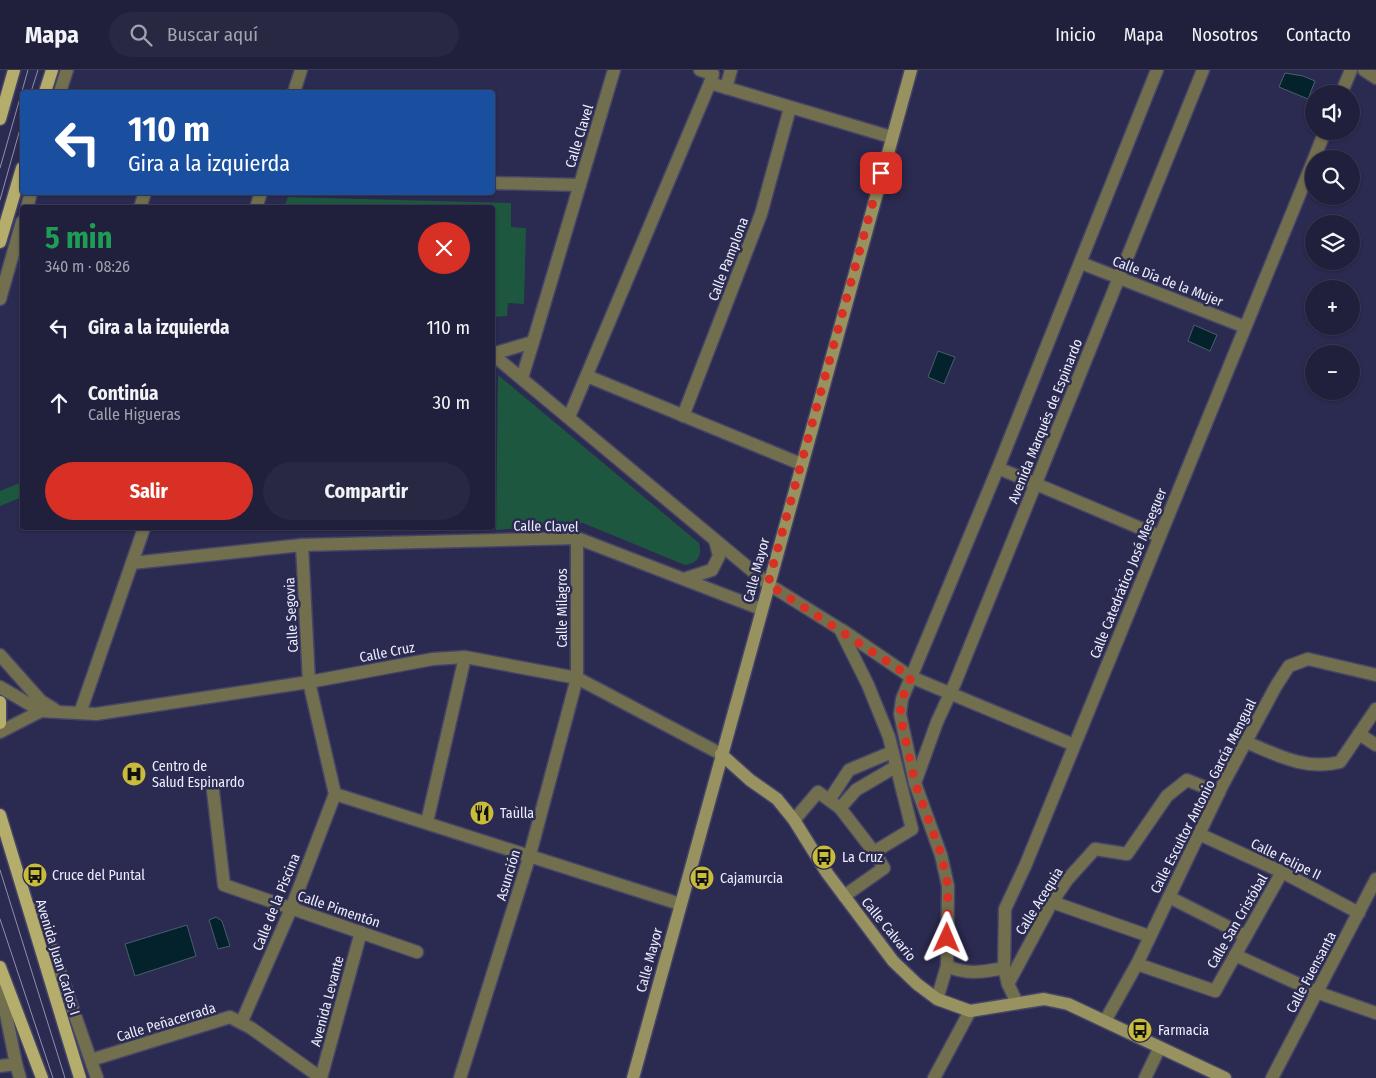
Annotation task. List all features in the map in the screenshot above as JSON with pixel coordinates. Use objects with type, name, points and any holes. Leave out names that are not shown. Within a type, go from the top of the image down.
[{"type":"main road","points":[[0,119],[14,70]]},
{"type":"main road","points":[[46,90],[52,70]]},
{"type":"main road","name":"Calle Mayor","points":[[633,1078],[911,70]]},
{"type":"main road","points":[[0,242],[20,175]]},
{"type":"main road","points":[[0,702],[0,723]]},
{"type":"main road","name":"Calle Calvario","points":[[721,754],[750,780],[777,799],[794,820],[844,896],[893,961],[917,984],[937,999],[970,1011],[1044,999],[1068,1004],[1159,1049],[1224,1078]]},
{"type":"main road","name":"Avenida Juan Carlos I","points":[[0,815],[80,1078]]},
{"type":"main road","points":[[0,967],[42,1078]]},
{"type":"street","points":[[61,90],[67,70]]},
{"type":"street","points":[[295,90],[301,70]]},
{"type":"street","name":"Calle Clavel","points":[[522,378],[614,70]]},
{"type":"street","points":[[569,417],[710,83],[713,74],[700,70]]},
{"type":"street","points":[[726,88],[731,70]]},
{"type":"street","name":"Avenida Marqués de Espinardo","points":[[937,999],[947,966],[948,886],[941,854],[915,783],[900,714],[902,699],[1081,263],[1156,70]]},
{"type":"street","name":"Avenida Marqués de Espinardo","points":[[915,783],[937,722],[951,694],[1203,70]]},
{"type":"street","points":[[1345,85],[1351,70]]},
{"type":"street","points":[[1364,70],[1376,78]]},
{"type":"street","points":[[710,83],[891,137]]},
{"type":"street","name":"Calle Pamplona","points":[[683,416],[761,214],[790,108]]},
{"type":"street","name":"Calle Catedrático José Meseguer","points":[[1017,1003],[1008,984],[1004,968],[1006,909],[1305,181]]},
{"type":"street","points":[[495,183],[580,186]]},
{"type":"street","points":[[0,299],[20,229]]},
{"type":"street","name":"Calle Día de la Mujer","points":[[1081,263],[1245,327]]},
{"type":"street","points":[[495,353],[533,342]]},
{"type":"street","points":[[495,356],[768,584],[840,629],[911,677],[1074,745]]},
{"type":"street","points":[[587,376],[801,464]]},
{"type":"street","points":[[998,468],[1159,536]]},
{"type":"street","points":[[80,713],[143,530]]},
{"type":"street","name":"Calle Clavel","points":[[132,563],[302,545],[577,538],[761,609]]},
{"type":"street","name":"Calle Milagros","points":[[576,678],[577,538]]},
{"type":"street","points":[[684,579],[712,570],[719,556],[715,540]]},
{"type":"street","name":"Calle Segovia","points":[[302,545],[309,682],[335,794]]},
{"type":"street","points":[[840,629],[868,685],[889,737],[912,829],[874,852]]},
{"type":"street","points":[[0,655],[41,701],[59,712]]},
{"type":"street","points":[[427,822],[466,657]]},
{"type":"street","name":"Calle Cruz","points":[[41,711],[96,714],[309,682],[433,659],[466,657],[576,678],[721,754]]},
{"type":"street","name":"Calle Escultor Antonio García Mengual","points":[[1105,1021],[1137,964],[1219,793],[1276,686],[1289,666],[1308,659],[1376,675]]},
{"type":"street","name":"Asunción","points":[[460,1078],[529,858],[576,678]]},
{"type":"street","points":[[0,687],[41,711]]},
{"type":"street","points":[[1246,742],[1289,761],[1324,766],[1340,762],[1376,709]]},
{"type":"street","points":[[0,732],[41,711]]},
{"type":"street","points":[[1359,734],[1376,745]]},
{"type":"street","points":[[830,799],[849,770],[892,752]]},
{"type":"street","points":[[840,808],[856,790],[895,767]]},
{"type":"street","name":"Calle Acequia","points":[[1008,984],[1052,902],[1067,880],[1095,849],[1127,854],[1167,796],[1187,780],[1219,793]]},
{"type":"street","name":"Calle Pimentón","points":[[214,791],[224,886],[417,952]]},
{"type":"street","points":[[794,820],[818,792],[840,808],[874,852],[884,868],[844,896]]},
{"type":"street","points":[[335,794],[427,822],[529,858],[680,904]]},
{"type":"street","name":"Calle de la Piscina","points":[[242,1022],[291,909],[335,794]]},
{"type":"street","name":"Calle Felipe II","points":[[1200,834],[1282,872],[1359,913]]},
{"type":"street","name":"Calle San Cristóbal","points":[[1137,964],[1214,991],[1282,872]]},
{"type":"street","name":"Calle Fuensanta","points":[[1272,1078],[1316,992],[1375,885]]},
{"type":"street","points":[[22,888],[50,944],[97,1078]]},
{"type":"street","points":[[1169,897],[1246,936]]},
{"type":"street","points":[[1052,902],[1149,936]]},
{"type":"street","name":"Avenida Levante","points":[[321,1078],[361,932]]},
{"type":"street","points":[[1235,955],[1316,992],[1376,1013]]},
{"type":"street","points":[[947,966],[960,972],[983,972],[1004,968]]},
{"type":"street","points":[[0,984],[20,1078]]},
{"type":"street","points":[[934,1078],[970,1011]]},
{"type":"street","name":"Calle Peñacerrada","points":[[91,1060],[230,1017],[242,1022]]},
{"type":"street","points":[[242,1022],[321,1078]]},
{"type":"street","points":[[1144,1078],[1159,1049]]},
{"type":"street","points":[[0,1066],[16,1064]]},
{"type":"green space","points":[[288,197],[511,203],[511,227],[526,228],[524,304],[508,303],[507,316],[495,317],[495,205],[285,205]]},
{"type":"green space","points":[[498,375],[699,543],[700,555],[698,558],[694,562],[685,565],[583,523],[496,530]]},
{"type":"green space","points":[[20,483],[20,498],[0,506],[0,491]]},
{"type":"water","points":[[1285,73],[1303,76],[1315,81],[1313,85],[1305,85],[1305,98],[1279,87]]},
{"type":"water","points":[[1194,325],[1217,335],[1210,351],[1188,341]]},
{"type":"water","points":[[938,351],[955,357],[944,384],[928,377]]},
{"type":"water","points":[[216,917],[222,921],[230,946],[218,949],[209,920]]},
{"type":"water","points":[[187,925],[196,956],[135,976],[125,944]]},
{"type":"tram line","points":[[22,90],[28,70]]},
{"type":"tram line","points":[[32,90],[38,70]]},
{"type":"tram line","points":[[0,168],[20,98]]},
{"type":"tram line","points":[[0,200],[20,129]]},
{"type":"tram line","points":[[0,870],[65,1078]]},
{"type":"tram line","points":[[0,919],[53,1078]]},
{"type":"place","name":"Centro de Salud Espinardo","points":[[134,774]]},
{"type":"place","name":"Taùlla","points":[[482,813]]},
{"type":"place","name":"La Cruz","points":[[824,857]]},
{"type":"place","name":"Cruce del Puntal","points":[[35,875]]},
{"type":"place","name":"Cajamurcia","points":[[702,878]]},
{"type":"place","name":"Farmacia","points":[[1140,1030]]},
{"type":"route","points":[[881,173],[768,584],[840,629],[911,677],[902,699],[900,714],[915,783],[941,854],[948,886],[947,938]]}]
